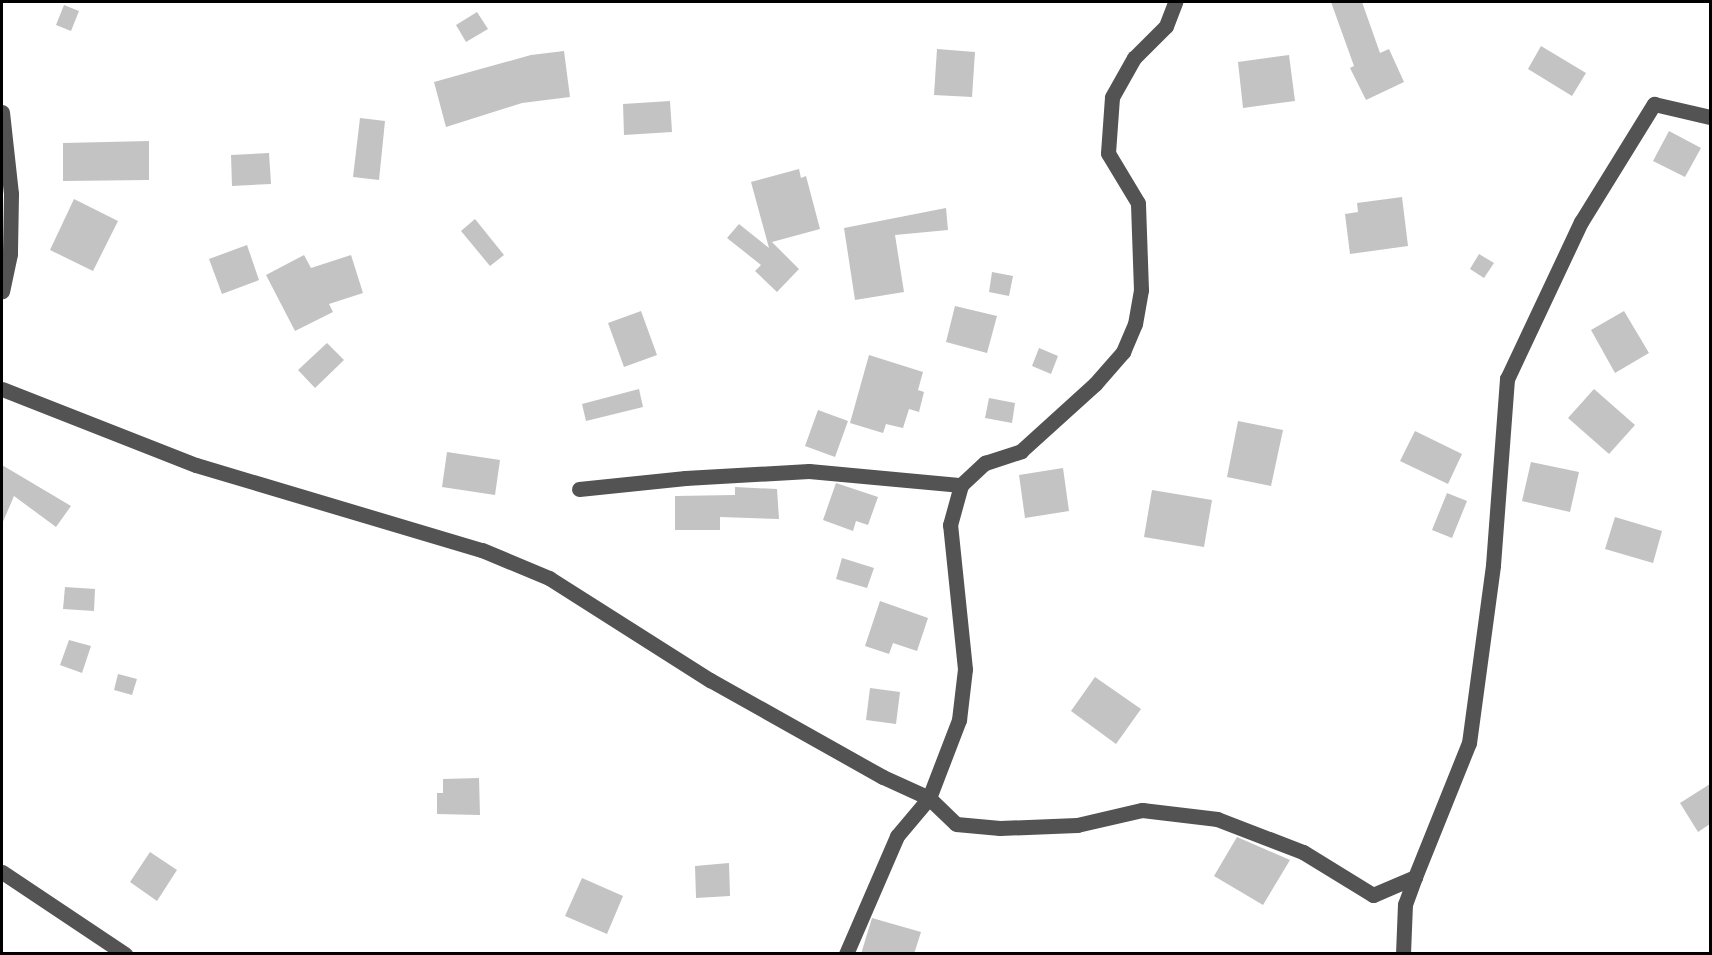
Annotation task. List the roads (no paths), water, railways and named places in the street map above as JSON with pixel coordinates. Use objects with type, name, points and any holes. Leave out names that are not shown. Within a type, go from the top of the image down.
[{"type":"street","points":[[846,954],[897,836],[929,798],[959,720],[965,669],[950,525],[961,485],[985,463],[1021,451],[1095,384],[1123,352],[1135,324],[1141,290],[1138,203],[1108,153],[1112,97],[1134,58],[1166,26],[1175,2]]},
{"type":"street","points":[[1403,954],[1406,904],[1469,743],[1493,565],[1507,379],[1581,222],[1654,104],[1710,117]]},
{"type":"street","points":[[2,112],[11,194],[10,254],[2,291]]},
{"type":"street","points":[[2,389],[196,465],[482,550],[549,578],[710,680],[883,777],[929,798],[956,824],[1000,828],[1077,825],[1142,810],[1216,819],[1303,852],[1373,895],[1415,877]]},
{"type":"street","points":[[579,489],[685,477],[809,471],[961,485]]},
{"type":"street","points":[[2,872],[125,954]]}]
